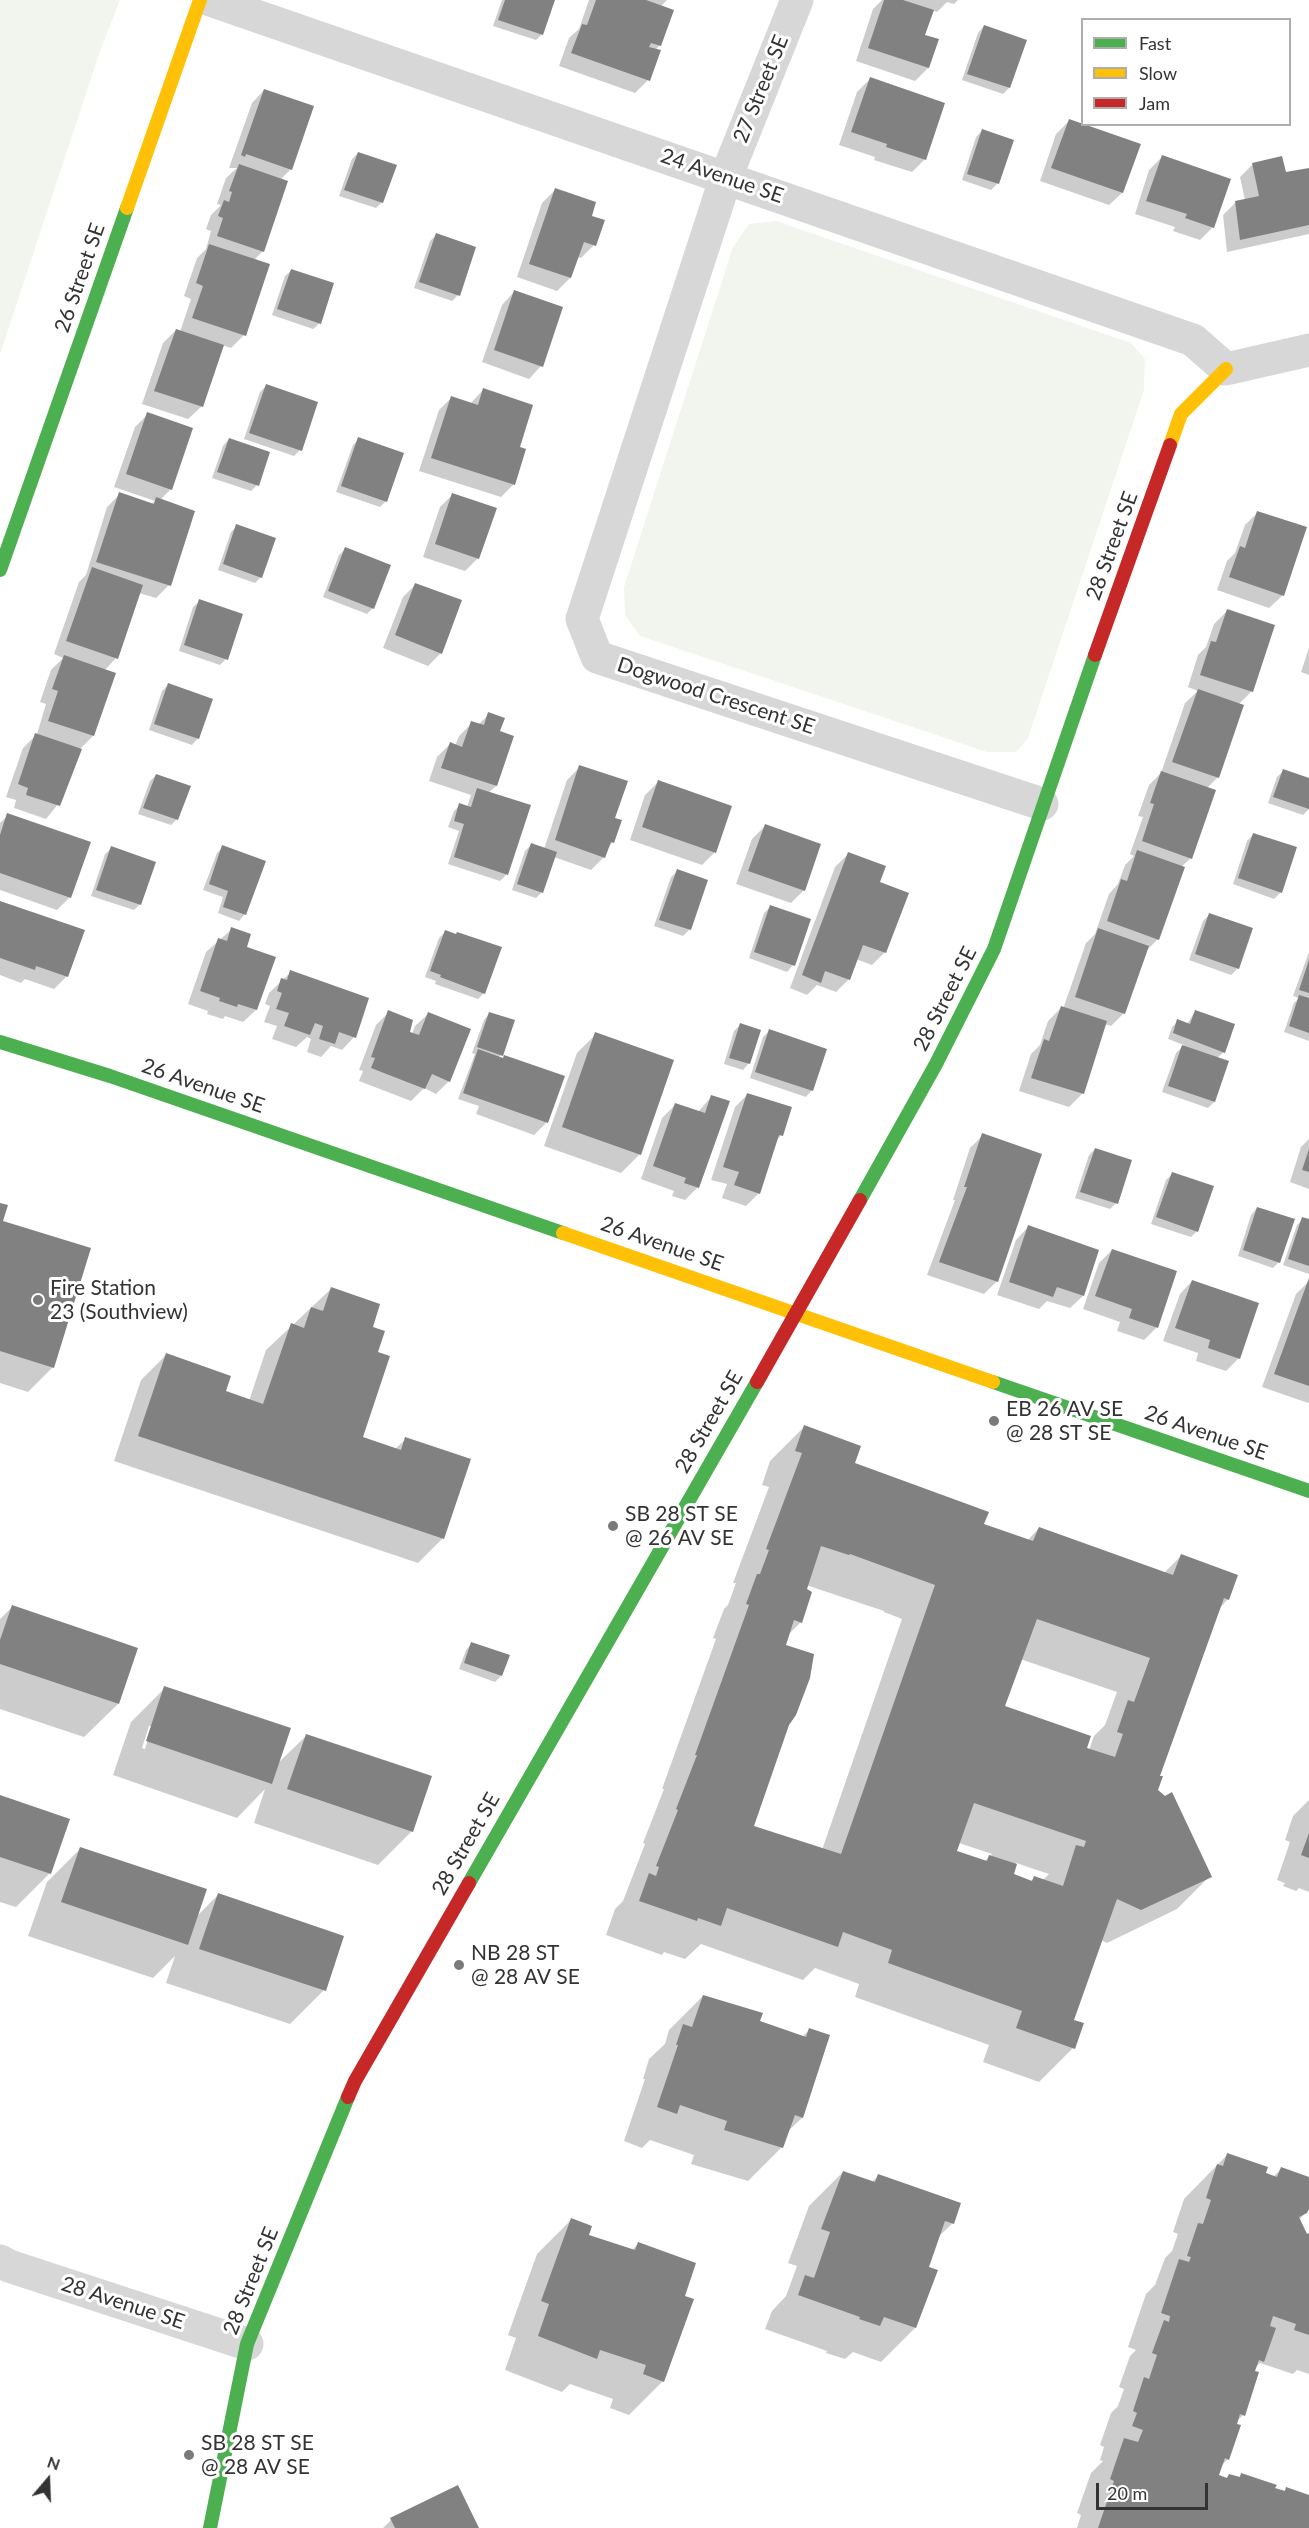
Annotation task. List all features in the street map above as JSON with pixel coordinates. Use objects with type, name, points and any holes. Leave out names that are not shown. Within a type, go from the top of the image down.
[{"type":"street","name":"26 Street SE","points":[[0,570],[200,0]]},
{"type":"street","name":"24 Avenue SE","points":[[210,0],[1193,340],[1226,369]]},
{"type":"street","name":"27 Street SE","points":[[726,177],[797,0]]},
{"type":"street","name":"Dogwood Crescent SE","points":[[726,177],[582,619],[597,657],[1042,804]]},
{"type":"street","points":[[1226,369],[1309,350]]},
{"type":"street","name":"28 Street SE","points":[[210,2528],[248,2344],[355,2080],[936,1064],[994,949],[1042,804],[1181,414],[1226,369]]},
{"type":"street","name":"26 Avenue SE","points":[[0,1042],[110,1076],[1309,1491]]},
{"type":"street","name":"28 Avenue SE","points":[[0,2261],[9,2266],[248,2344]]},
{"type":"shaded area","points":[[0,0],[120,0],[100,51],[0,354]]},
{"type":"shaded area","points":[[776,221],[1131,343],[1145,359],[1144,390],[1028,738],[1016,752],[987,752],[640,636],[625,615],[624,587],[733,247],[749,224]]},
{"type":"building","points":[[505,0],[555,0],[543,35],[498,20]]},
{"type":"building","points":[[596,0],[646,0],[674,10],[661,46],[651,43],[649,47],[661,50],[650,81],[571,53],[582,24],[587,25]]},
{"type":"building","points":[[884,0],[903,0],[934,10],[925,35],[939,39],[929,68],[868,48]]},
{"type":"building","points":[[984,25],[1027,40],[1010,88],[967,74]]},
{"type":"building","points":[[870,77],[945,103],[926,160],[886,147],[887,144],[851,132]]},
{"type":"building","points":[[264,89],[314,106],[292,170],[246,154],[245,157],[241,155]]},
{"type":"building","points":[[1069,119],[1081,123],[1081,126],[1089,126],[1141,144],[1123,193],[1051,168]]},
{"type":"building","points":[[982,129],[1014,140],[999,184],[967,174]]},
{"type":"building","points":[[358,152],[397,165],[383,203],[344,190]]},
{"type":"building","points":[[1162,155],[1231,179],[1214,228],[1185,218],[1187,214],[1146,201]]},
{"type":"building","points":[[1282,156],[1286,172],[1309,168],[1309,225],[1240,240],[1235,201],[1259,196],[1252,163]]},
{"type":"building","points":[[239,164],[288,181],[264,252],[217,236],[223,218],[218,216],[224,200],[229,202],[232,192],[229,191]]},
{"type":"building","points":[[555,188],[596,202],[592,216],[605,220],[596,246],[584,242],[571,278],[529,264]]},
{"type":"building","points":[[436,233],[476,247],[460,296],[419,282]]},
{"type":"building","points":[[209,244],[270,264],[246,336],[192,318],[203,286],[196,283]]},
{"type":"building","points":[[291,269],[334,283],[321,324],[277,309]]},
{"type":"building","points":[[514,290],[563,307],[543,367],[494,350]]},
{"type":"building","points":[[176,329],[224,345],[203,407],[154,391]]},
{"type":"building","points":[[266,384],[318,402],[302,451],[249,433]]},
{"type":"building","points":[[483,388],[533,405],[520,447],[526,449],[515,485],[431,458],[451,396],[478,405]]},
{"type":"building","points":[[147,412],[193,428],[172,490],[126,474]]},
{"type":"building","points":[[358,437],[404,453],[387,502],[341,486]]},
{"type":"building","points":[[229,438],[270,452],[259,486],[217,472]]},
{"type":"building","points":[[119,492],[154,504],[156,497],[195,511],[171,586],[96,562]]},
{"type":"building","points":[[452,493],[497,508],[479,559],[435,544]]},
{"type":"building","points":[[1257,511],[1307,527],[1284,596],[1229,577],[1240,546],[1245,548]]},
{"type":"building","points":[[236,524],[276,538],[262,578],[223,564]]},
{"type":"building","points":[[345,547],[391,565],[374,609],[328,591]]},
{"type":"building","points":[[92,567],[143,585],[118,659],[66,641]]},
{"type":"building","points":[[415,583],[462,600],[442,654],[395,635]]},
{"type":"building","points":[[199,599],[243,614],[228,660],[184,645]]},
{"type":"building","points":[[1227,609],[1275,625],[1253,692],[1200,675],[1211,641],[1216,642]]},
{"type":"building","points":[[64,655],[116,673],[94,736],[48,721],[58,691],[52,689]]},
{"type":"building","points":[[168,683],[213,699],[199,739],[154,724]]},
{"type":"building","points":[[1198,689],[1244,705],[1219,778],[1172,762]]},
{"type":"building","points":[[488,712],[505,718],[500,731],[514,736],[497,786],[441,768],[450,742],[462,747],[471,721],[484,725]]},
{"type":"building","points":[[35,733],[82,749],[60,806],[26,795],[28,788],[18,784]]},
{"type":"building","points":[[579,765],[628,781],[615,818],[622,820],[614,843],[611,842],[605,858],[555,840]]},
{"type":"building","points":[[1283,769],[1309,778],[1309,809],[1273,797]]},
{"type":"building","points":[[1161,771],[1216,790],[1192,859],[1142,841],[1154,804],[1150,803]]},
{"type":"building","points":[[156,774],[191,786],[178,820],[143,808]]},
{"type":"building","points":[[658,780],[732,806],[716,853],[642,827]]},
{"type":"building","points":[[477,788],[531,805],[508,875],[454,857],[464,824],[454,821],[459,803],[471,807]]},
{"type":"building","points":[[7,813],[91,842],[71,898],[0,873],[0,835]]},
{"type":"building","points":[[765,824],[821,844],[805,891],[748,871]]},
{"type":"building","points":[[1253,833],[1297,847],[1282,893],[1238,878]]},
{"type":"building","points":[[531,843],[557,852],[543,893],[517,884]]},
{"type":"building","points":[[222,845],[266,861],[246,915],[223,907],[228,891],[209,884]]},
{"type":"building","points":[[111,846],[156,862],[141,905],[96,890]]},
{"type":"building","points":[[1137,850],[1185,867],[1159,940],[1107,921],[1121,879],[1127,881]]},
{"type":"building","points":[[848,852],[886,866],[880,882],[909,893],[886,953],[863,945],[850,980],[825,971],[821,983],[802,975]]},
{"type":"building","points":[[677,869],[708,880],[691,930],[659,920]]},
{"type":"building","points":[[0,901],[85,930],[68,977],[36,966],[35,970],[0,958]]},
{"type":"building","points":[[770,905],[811,919],[795,966],[754,952]]},
{"type":"building","points":[[1209,913],[1253,928],[1239,969],[1195,954]]},
{"type":"building","points":[[231,927],[251,934],[247,947],[276,957],[257,1010],[219,1001],[220,998],[200,991],[218,938],[227,941]]},
{"type":"building","points":[[1098,928],[1149,946],[1125,1014],[1075,997]]},
{"type":"building","points":[[445,930],[502,947],[485,994],[430,971]]},
{"type":"building","points":[[1309,960],[1309,993],[1299,990]]},
{"type":"building","points":[[290,970],[369,998],[356,1038],[339,1032],[335,1044],[319,1039],[323,1026],[315,1023],[310,1035],[284,1026],[289,1013],[276,1009],[282,993],[277,991],[281,978],[287,980]]},
{"type":"building","points":[[1299,995],[1309,998],[1309,1033],[1289,1026]]},
{"type":"building","points":[[1061,1006],[1107,1021],[1084,1094],[1031,1078],[1044,1039],[1049,1041]]},
{"type":"building","points":[[388,1010],[413,1020],[410,1032],[419,1035],[428,1012],[471,1029],[450,1082],[432,1074],[425,1089],[371,1068],[375,1058],[371,1057]]},
{"type":"building","points":[[1195,1010],[1235,1024],[1225,1053],[1173,1033],[1177,1019],[1190,1024]]},
{"type":"building","points":[[489,1012],[515,1020],[503,1056],[477,1047]]},
{"type":"building","points":[[740,1023],[761,1030],[750,1064],[729,1058]]},
{"type":"building","points":[[769,1029],[827,1049],[813,1091],[755,1072]]},
{"type":"building","points":[[595,1032],[674,1060],[641,1155],[562,1127]]},
{"type":"building","points":[[1182,1045],[1229,1061],[1215,1102],[1168,1086]]},
{"type":"building","points":[[478,1049],[503,1058],[504,1055],[565,1076],[548,1123],[463,1093]]},
{"type":"building","points":[[747,1093],[792,1107],[783,1136],[779,1135],[760,1194],[734,1185],[739,1172],[723,1167]]},
{"type":"building","points":[[711,1095],[730,1101],[699,1188],[684,1183],[686,1178],[653,1166],[675,1103],[705,1113]]},
{"type":"building","points":[[982,1133],[1042,1154],[998,1282],[939,1262],[967,1187],[964,1187]]},
{"type":"building","points":[[1095,1148],[1132,1160],[1118,1204],[1080,1192]]},
{"type":"building","points":[[1309,1149],[1309,1172],[1302,1170]]},
{"type":"building","points":[[1172,1172],[1214,1186],[1198,1232],[1156,1217]]},
{"type":"building","name":"Fire Station 23 (Southview)","points":[[0,1203],[8,1205],[3,1221],[91,1248],[54,1368],[0,1351]]},
{"type":"building","points":[[1257,1207],[1295,1219],[1280,1263],[1243,1250]]},
{"type":"building","points":[[1302,1217],[1309,1219],[1309,1266],[1288,1259]]},
{"type":"building","points":[[1028,1225],[1099,1250],[1084,1296],[1057,1287],[1053,1297],[1009,1282]]},
{"type":"building","points":[[1112,1249],[1177,1271],[1158,1328],[1129,1318],[1132,1309],[1095,1296]]},
{"type":"building","points":[[1309,1278],[1309,1386],[1274,1374]]},
{"type":"building","points":[[1192,1280],[1259,1303],[1240,1359],[1208,1348],[1210,1340],[1175,1328]]},
{"type":"building","points":[[331,1287],[380,1304],[373,1327],[385,1331],[378,1352],[390,1356],[363,1437],[401,1450],[405,1437],[471,1459],[444,1539],[138,1436],[166,1353],[231,1376],[226,1391],[263,1404],[291,1323],[304,1328],[311,1307],[323,1311]]},
{"type":"building","points":[[804,1425],[861,1446],[855,1463],[989,1512],[984,1524],[1033,1541],[1039,1527],[1173,1575],[1181,1554],[1238,1575],[1229,1600],[1224,1598],[1160,1776],[1163,1776],[1158,1790],[1165,1796],[1172,1792],[1212,1877],[1141,1910],[1117,1899],[1074,2020],[1084,2023],[1075,2049],[1016,2028],[1022,2011],[888,1963],[892,1950],[843,1932],[838,1947],[727,1908],[721,1926],[698,1918],[697,1921],[639,1901],[649,1873],[656,1876],[659,1867],[656,1866],[678,1810],[676,1809],[749,1605],[746,1604],[769,1550],[766,1549],[802,1453],[795,1451]],"holes":[[[821,1546],[850,1554],[935,1585],[841,1854],[754,1826],[789,1725],[796,1715],[810,1678],[814,1654],[786,1645],[794,1620],[802,1623],[812,1592],[807,1589]],[[1037,1619],[1150,1658],[1134,1702],[1128,1700],[1117,1732],[1123,1734],[1115,1757],[1087,1748],[1091,1736],[1005,1706]],[[974,1803],[1086,1841],[1084,1847],[1076,1845],[1063,1886],[1034,1876],[1032,1881],[1014,1874],[1017,1864],[989,1855],[987,1861],[957,1851]]]},
{"type":"building","points":[[12,1605],[138,1648],[119,1704],[0,1664],[0,1640]]},
{"type":"building","points":[[471,1642],[510,1655],[502,1676],[464,1663]]},
{"type":"building","points":[[164,1686],[291,1728],[272,1784],[146,1741]]},
{"type":"building","points":[[306,1734],[432,1776],[413,1832],[287,1789]]},
{"type":"building","points":[[0,1795],[70,1819],[51,1874],[0,1857]]},
{"type":"building","points":[[1309,1833],[1309,1858],[1301,1855]]},
{"type":"building","points":[[80,1847],[207,1889],[188,1945],[61,1902]]},
{"type":"building","points":[[218,1893],[344,1936],[326,1991],[199,1949]]},
{"type":"building","points":[[703,1995],[763,2013],[760,2021],[806,2037],[809,2028],[830,2035],[803,2118],[795,2115],[783,2148],[724,2130],[727,2121],[680,2105],[677,2114],[657,2107],[683,2024],[692,2027]]},
{"type":"building","points":[[1227,2153],[1268,2167],[1266,2173],[1277,2177],[1281,2167],[1309,2177],[1309,2209],[1307,2213],[1299,2217],[1307,2234],[1309,2233],[1309,2335],[1294,2330],[1296,2324],[1273,2316],[1270,2326],[1276,2328],[1264,2362],[1259,2360],[1255,2371],[1259,2372],[1245,2416],[1240,2414],[1237,2424],[1241,2425],[1229,2460],[1225,2458],[1219,2475],[1227,2478],[1229,2474],[1240,2477],[1241,2473],[1277,2485],[1275,2488],[1285,2491],[1286,2487],[1309,2495],[1309,2528],[1098,2528],[1114,2481],[1110,2479],[1124,2438],[1138,2442],[1143,2430],[1132,2426],[1137,2413],[1133,2411],[1144,2377],[1149,2379],[1157,2355],[1152,2353],[1164,2320],[1169,2322],[1170,2316],[1161,2313],[1179,2259],[1189,2262],[1191,2257],[1187,2256],[1198,2223],[1203,2224],[1211,2200],[1206,2198],[1217,2164],[1223,2166]]},
{"type":"building","points":[[843,2171],[875,2182],[878,2174],[961,2203],[954,2224],[945,2221],[929,2267],[938,2270],[916,2328],[884,2317],[880,2326],[798,2295],[805,2275],[814,2278],[830,2232],[821,2229]]},
{"type":"building","points":[[571,2218],[592,2226],[589,2235],[635,2250],[638,2242],[696,2263],[685,2296],[694,2299],[664,2382],[643,2374],[646,2365],[600,2350],[597,2359],[538,2336],[549,2304],[541,2301]]},
{"type":"building","points":[[458,2485],[479,2528],[395,2528],[390,2518]]},
{"type":"traffic: fast","points":[[0,570],[127,208]]},
{"type":"traffic: fast","points":[[860,1200],[936,1064],[994,949],[1095,655]]},
{"type":"traffic: fast","points":[[0,1042],[110,1076],[563,1233]]},
{"type":"traffic: fast","points":[[469,1883],[757,1382]]},
{"type":"traffic: fast","points":[[993,1382],[1309,1491]]},
{"type":"traffic: fast","points":[[210,2528],[247,2344],[348,2097]]},
{"type":"traffic: slow","points":[[127,208],[200,0]]},
{"type":"traffic: slow","points":[[1170,445],[1181,414],[1226,369]]},
{"type":"traffic: slow","points":[[563,1233],[993,1382]]},
{"type":"traffic: jam","points":[[1095,655],[1170,445]]},
{"type":"traffic: jam","points":[[757,1382],[860,1200]]},
{"type":"traffic: jam","points":[[348,2097],[469,1883]]},
{"type":"place","name":"Fire Station 23 (Southview)","points":[[38,1300]]},
{"type":"place","name":"EB 26 AV SE @ 28 ST SE","points":[[994,1421]]},
{"type":"place","name":"SB 28 ST SE @ 26 AV SE","points":[[613,1526]]},
{"type":"place","name":"NB 28 ST @ 28 AV SE","points":[[459,1965]]},
{"type":"place","name":"SB 28 ST SE @ 28 AV SE","points":[[189,2455]]}]
